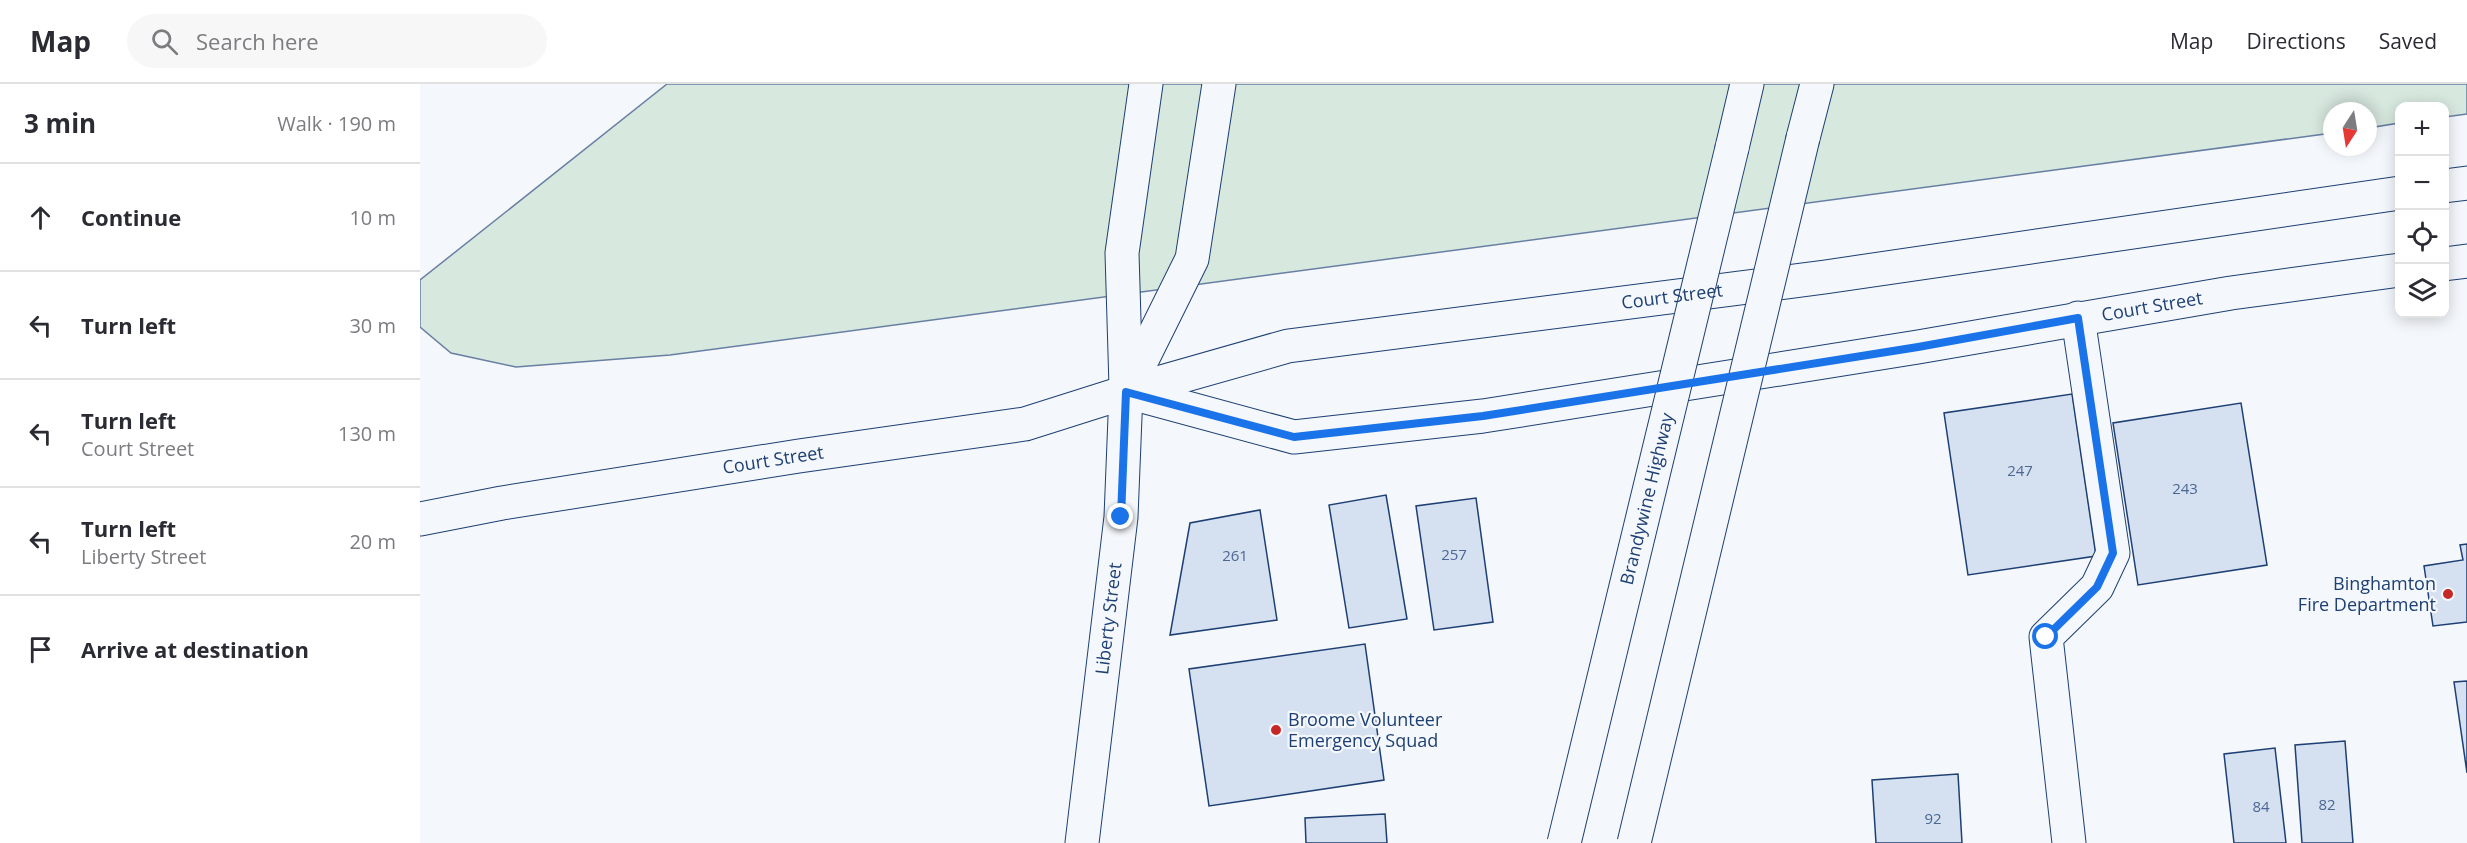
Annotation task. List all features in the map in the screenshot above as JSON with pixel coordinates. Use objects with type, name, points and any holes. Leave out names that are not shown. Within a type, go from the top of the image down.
[{"type":"main road","name":"Liberty Street","points":[[1082,843],[1121,517],[1126,392],[1122,253],[1146,84]]},
{"type":"main road","points":[[1126,392],[1192,259],[1219,84]]},
{"type":"main road","points":[[1725,84],[1732,148]]},
{"type":"main road","name":"Brandywine Highway","points":[[1564,843],[1747,84]]},
{"type":"main road","points":[[1634,843],[1817,84]]},
{"type":"main road","points":[[2449,185],[2467,183]]},
{"type":"main road","name":"Court Street","points":[[420,519],[502,503],[799,456],[1025,424],[1126,392],[1288,346],[1825,277],[2395,194]]},
{"type":"main road","points":[[2449,263],[2467,261]]},
{"type":"main road","name":"Court Street","points":[[1126,392],[1294,437],[1483,416],[1918,347],[2231,292],[2395,271]]},
{"type":"main road","points":[[2069,843],[2046,637],[2097,587],[2113,553],[2078,318]]},
{"type":"shaded area","points":[[667,84],[2467,84],[2467,114],[2449,116],[2449,102],[2395,102],[2395,124],[2377,127],[2377,102],[2323,102],[2323,134],[670,355],[516,367],[451,353],[420,327],[420,280]]},
{"type":"building","points":[[2072,394],[2096,556],[1968,575],[1944,413]]},
{"type":"building","points":[[2241,403],[2267,565],[2138,585],[2113,423]]},
{"type":"building","points":[[1386,495],[1407,619],[1349,628],[1329,505]]},
{"type":"building","points":[[1476,498],[1493,622],[1434,630],[1416,506]]},
{"type":"building","points":[[1260,510],[1277,620],[1170,635],[1190,523]]},
{"type":"building","name":"Binghamton Fire Department","points":[[2467,544],[2467,622],[2433,626],[2424,566],[2463,560],[2460,545]]},
{"type":"building","points":[[1365,644],[1384,780],[1209,806],[1189,669]]},
{"type":"building","points":[[2467,681],[2467,773],[2454,682]]},
{"type":"building","points":[[2345,741],[2353,843],[2302,843],[2295,745]]},
{"type":"building","points":[[2275,748],[2286,843],[2234,843],[2224,754]]},
{"type":"building","points":[[1958,774],[1962,843],[1876,843],[1872,780]]},
{"type":"building","points":[[1385,814],[1387,843],[1306,843],[1305,818]]},
{"type":"place","name":"Binghamton Fire Department","points":[[2448,594]]},
{"type":"place","name":"Broome Volunteer Emergency Squad","points":[[1276,730]]},
{"type":"route","points":[[1121,517],[1126,392],[1294,437],[1483,416],[1918,347],[2078,318],[2113,553],[2097,587],[2046,637]]}]
